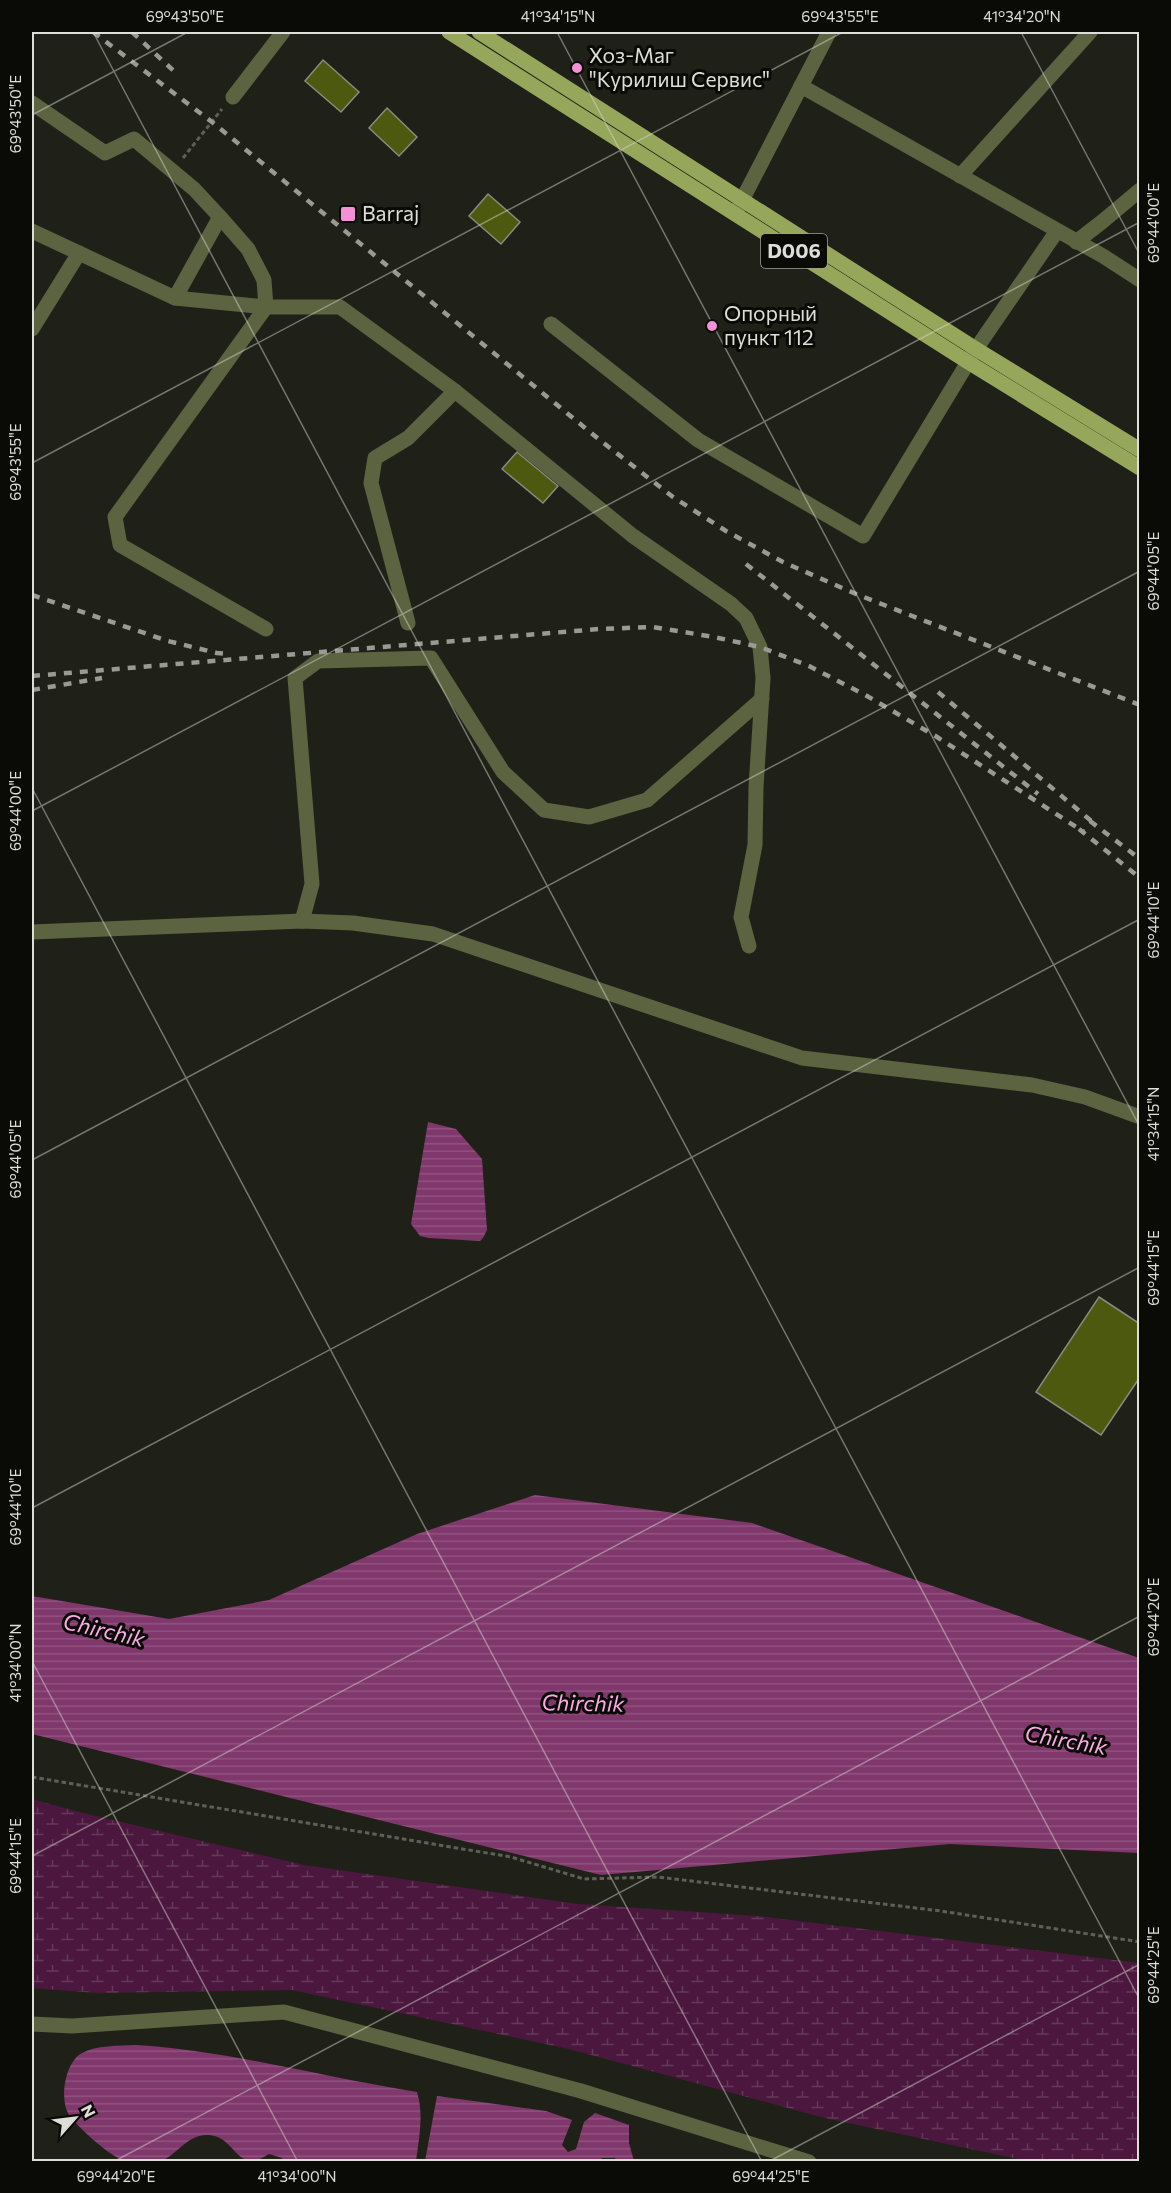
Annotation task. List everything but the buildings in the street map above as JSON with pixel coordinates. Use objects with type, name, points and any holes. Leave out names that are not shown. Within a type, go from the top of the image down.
[{"type":"main road","name":"D006","points":[[449,32],[968,362],[1140,468]]},
{"type":"main road","name":"D006","points":[[479,32],[1140,450]]},
{"type":"street","points":[[233,97],[282,32]]},
{"type":"street","points":[[735,214],[829,32]]},
{"type":"street","points":[[960,176],[1090,32]]},
{"type":"street","points":[[801,86],[1140,280]]},
{"type":"street","points":[[32,103],[105,153],[134,139],[194,189],[220,217],[249,249],[264,280],[266,307],[115,517],[120,546],[266,629]]},
{"type":"street","points":[[1076,242],[1140,190]]},
{"type":"street","points":[[175,298],[220,217]]},
{"type":"street","points":[[32,231],[175,298],[266,307],[340,307],[455,391],[633,536],[730,604],[746,618],[760,647],[763,678],[755,845],[741,917],[749,946]]},
{"type":"street","points":[[551,324],[698,440],[863,536],[976,348],[1057,231]]},
{"type":"street","points":[[32,329],[79,253]]},
{"type":"street","points":[[408,623],[371,483],[375,458],[408,438],[455,391]]},
{"type":"street","points":[[302,921],[312,884],[295,678],[318,661],[431,658],[503,772],[544,810],[589,817],[647,800],[762,699]]},
{"type":"street","points":[[32,932],[302,921],[352,923],[433,934],[802,1058],[1032,1085],[1085,1097],[1140,1117]]},
{"type":"street","points":[[32,2024],[72,2026],[284,2012],[581,2091],[809,2162]]},
{"type":"path","points":[[173,172],[233,97]]},
{"type":"path","points":[[32,1777],[511,1857],[584,1879],[658,1877],[941,1911],[1140,1942]]},
{"type":"green space","points":[[32,1799],[304,1865],[578,1904],[757,1916],[1139,1963],[1139,2161],[1027,2161],[825,2118],[569,2049],[292,1990],[97,1993],[32,1988]]},
{"type":"water","points":[[428,1122],[456,1129],[482,1159],[487,1230],[480,1241],[420,1236],[411,1224]]},
{"type":"water","name":"Chirchik","points":[[535,1495],[752,1523],[1139,1658],[1139,1853],[950,1844],[601,1875],[32,1734],[32,1596],[169,1619],[269,1600],[417,1534]]},
{"type":"water","points":[[136,2045],[207,2053],[417,2092],[421,2118],[416,2161],[283,2161],[282,2158],[269,2154],[258,2160],[249,2160],[242,2158],[225,2141],[208,2135],[188,2141],[161,2161],[125,2161],[103,2148],[73,2120],[66,2108],[64,2091],[71,2064],[82,2053],[101,2047]]},
{"type":"water","points":[[437,2096],[546,2111],[572,2120],[562,2145],[568,2152],[576,2149],[584,2122],[595,2113],[629,2125],[629,2143],[634,2161],[602,2158],[599,2162],[425,2161]]},
{"type":"railway","points":[[93,32],[212,122],[601,441],[673,497],[726,531],[783,562],[856,594],[1140,705]]},
{"type":"railway","points":[[132,32],[177,74]]},
{"type":"railway","points":[[746,564],[1038,794]]},
{"type":"railway","points":[[32,595],[168,641],[230,654]]},
{"type":"railway","points":[[32,676],[599,629],[653,627],[760,647],[809,666],[867,696],[937,737],[1084,832]]},
{"type":"railway","points":[[32,690],[102,678]]},
{"type":"railway","points":[[938,692],[1096,825]]},
{"type":"railway","points":[[1090,821],[1140,859]]},
{"type":"railway","points":[[1079,829],[1140,878]]},
{"type":"place","name":"Хоз-Маг \"Курилиш Сервис\"","points":[[577,68]]},
{"type":"place","name":"Barraj","points":[[348,214]]},
{"type":"place","name":"Опорный пункт 112","points":[[712,326]]}]
